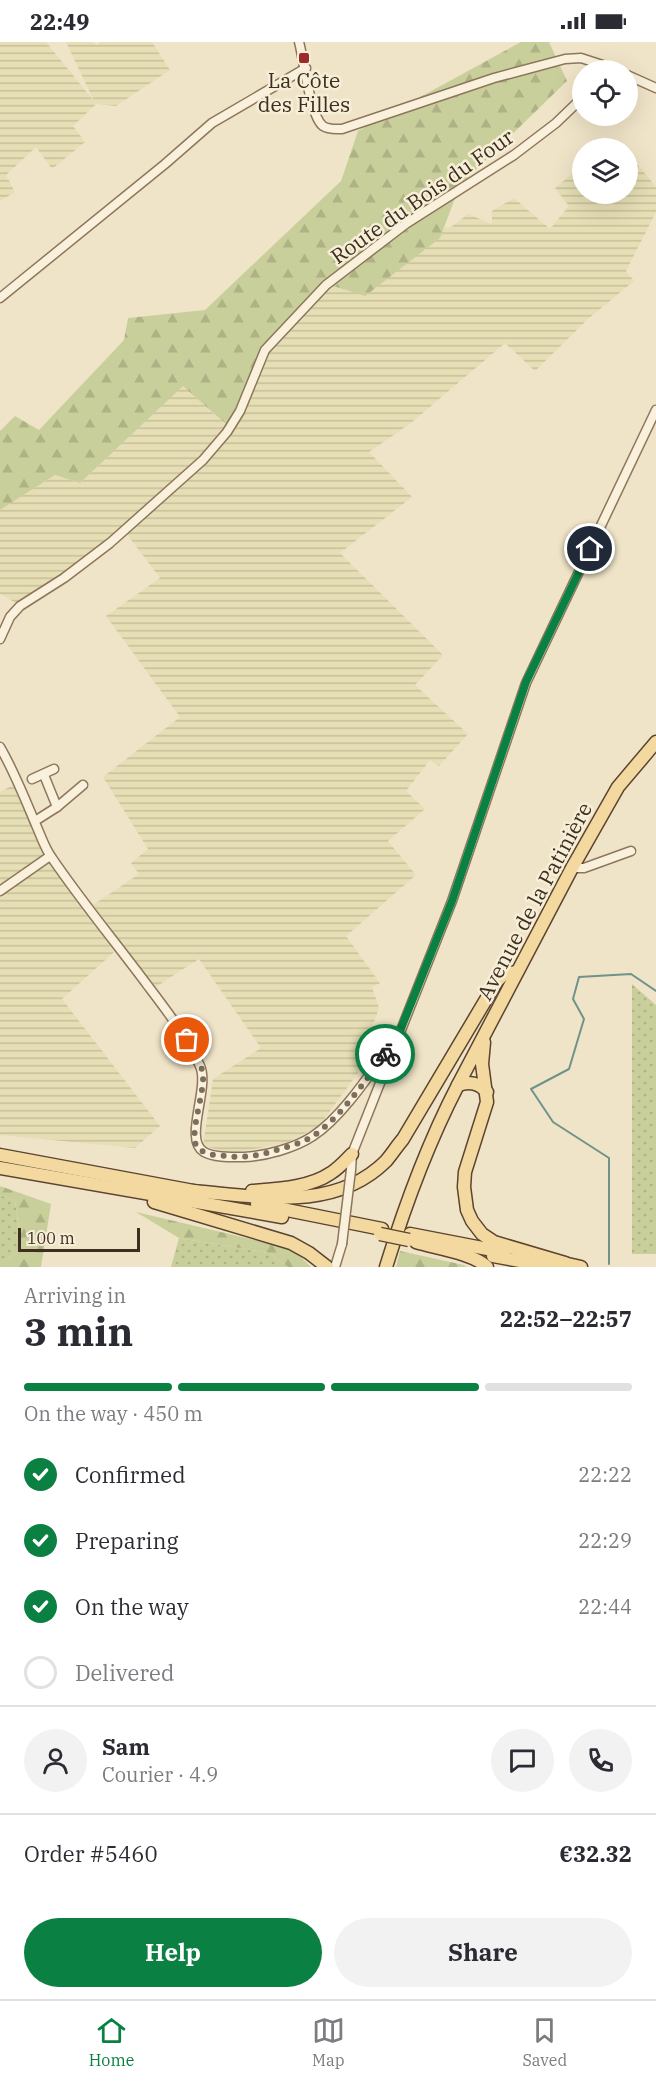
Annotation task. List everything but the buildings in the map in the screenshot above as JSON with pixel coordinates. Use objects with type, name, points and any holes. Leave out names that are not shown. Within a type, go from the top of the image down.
[{"type":"main road","name":"Avenue de la Patinière","points":[[386,1267],[440,1120],[458,1085],[572,868],[618,787],[656,742]]},
{"type":"main road","points":[[192,1191],[269,1199],[323,1195],[341,1189],[371,1173],[387,1160],[403,1139],[497,981],[504,974],[517,972]]},
{"type":"main road","points":[[486,1032],[482,1064],[488,1102],[465,1172],[465,1199],[472,1221],[482,1234],[494,1242],[581,1267]]},
{"type":"main road","points":[[458,1085],[470,1083],[481,1086],[487,1092]]},
{"type":"main road","points":[[224,1194],[270,1190],[311,1182],[332,1173],[352,1154]]},
{"type":"main road","points":[[0,1155],[192,1191],[381,1232]]},
{"type":"main road","points":[[0,1168],[565,1263]]},
{"type":"main road","points":[[81,1183],[291,1243],[316,1262],[327,1267]]},
{"type":"main road","points":[[410,1237],[482,1262],[487,1267]]},
{"type":"main road","points":[[410,1237],[552,1267]]},
{"type":"street","points":[[300,42],[317,119],[323,126],[331,129],[342,129],[494,78],[565,59],[586,60]]},
{"type":"street","points":[[0,298],[212,123],[306,68]]},
{"type":"street","points":[[638,80],[656,88]]},
{"type":"street","name":"Route du Bois du Four","points":[[0,639],[10,617],[20,606],[64,578],[110,543],[203,460],[227,432],[240,411],[265,350],[326,285],[407,223],[514,155],[572,108]]},
{"type":"street","points":[[335,1267],[342,1244],[352,1154],[452,901],[526,682],[656,410]]},
{"type":"street","points":[[0,747],[50,856],[187,1040],[199,1063],[203,1074],[203,1086],[195,1135],[196,1144],[203,1152],[233,1157],[252,1156],[285,1148],[312,1137],[338,1113],[398,1036]]},
{"type":"street","points":[[32,779],[54,769]]},
{"type":"street","points":[[44,775],[57,807]]},
{"type":"street","points":[[35,821],[57,807],[82,784]]},
{"type":"street","points":[[572,868],[584,868],[631,851]]},
{"type":"street","points":[[0,891],[50,856]]},
{"type":"shaded area","points":[[0,42],[46,42],[94,101],[66,42],[93,42],[97,45],[101,42],[152,42],[170,70],[116,106],[96,104],[73,126],[85,142],[52,169],[36,147],[6,175],[15,192],[0,201]]},
{"type":"shaded area","points":[[638,165],[656,187],[656,212],[626,271],[634,281],[589,318],[535,371],[505,343],[411,423],[369,452],[412,497],[340,553],[443,655],[415,685],[468,734],[439,766],[430,760],[406,791],[425,809],[388,841],[416,875],[346,936],[380,983],[372,987],[379,1008],[367,1042],[357,1044],[358,1073],[319,1126],[286,1143],[232,1153],[203,1146],[213,1079],[261,1048],[199,959],[154,988],[93,905],[139,874],[131,863],[148,849],[103,777],[180,717],[106,616],[160,578],[126,533],[78,573],[25,608],[0,594],[0,510],[55,475],[80,483],[183,385],[226,425],[269,351],[324,283],[440,238],[443,228],[451,227],[468,214],[492,224],[492,211],[514,198],[550,229],[569,206],[555,188],[572,174],[572,204],[638,204]]},
{"type":"shaded area","points":[[13,785],[40,845],[70,885],[114,952],[62,999],[160,1126],[135,1148],[0,1135],[0,792]]},
{"type":"green space","points":[[521,42],[549,42],[567,81],[460,185],[440,238],[365,296],[324,283],[269,351],[227,425],[183,386],[80,483],[55,475],[0,510],[0,431],[15,416],[39,430],[124,340],[128,318],[205,310],[341,181],[358,131]]},
{"type":"green space","points":[[632,984],[656,1005],[656,1254],[632,1254]]},
{"type":"green space","points":[[0,1186],[51,1204],[41,1267],[0,1267],[0,1263],[22,1250],[15,1201],[0,1195]]},
{"type":"green space","points":[[0,1195],[15,1201],[22,1250],[0,1263]]},
{"type":"green space","points":[[136,1212],[293,1249],[311,1267],[288,1267],[269,1253],[179,1238]]},
{"type":"green space","points":[[179,1238],[269,1253],[288,1267],[171,1267]]},
{"type":"green space","points":[[400,1251],[464,1265],[467,1267],[396,1267]]},
{"type":"waterway","points":[[609,1264],[609,1158],[553,1122],[531,1089],[569,1069],[584,1019],[573,999],[579,977],[631,974],[656,991]]},
{"type":"way so far","points":[[187,1040],[203,1074],[195,1135],[196,1144],[203,1152],[233,1157],[252,1156],[285,1148],[312,1137],[338,1113],[385,1054]]},
{"type":"place","name":"La Côte des Filles","points":[[304,58]]},
{"type":"route","points":[[385,1054],[398,1036],[452,901],[526,682],[590,549]]}]
